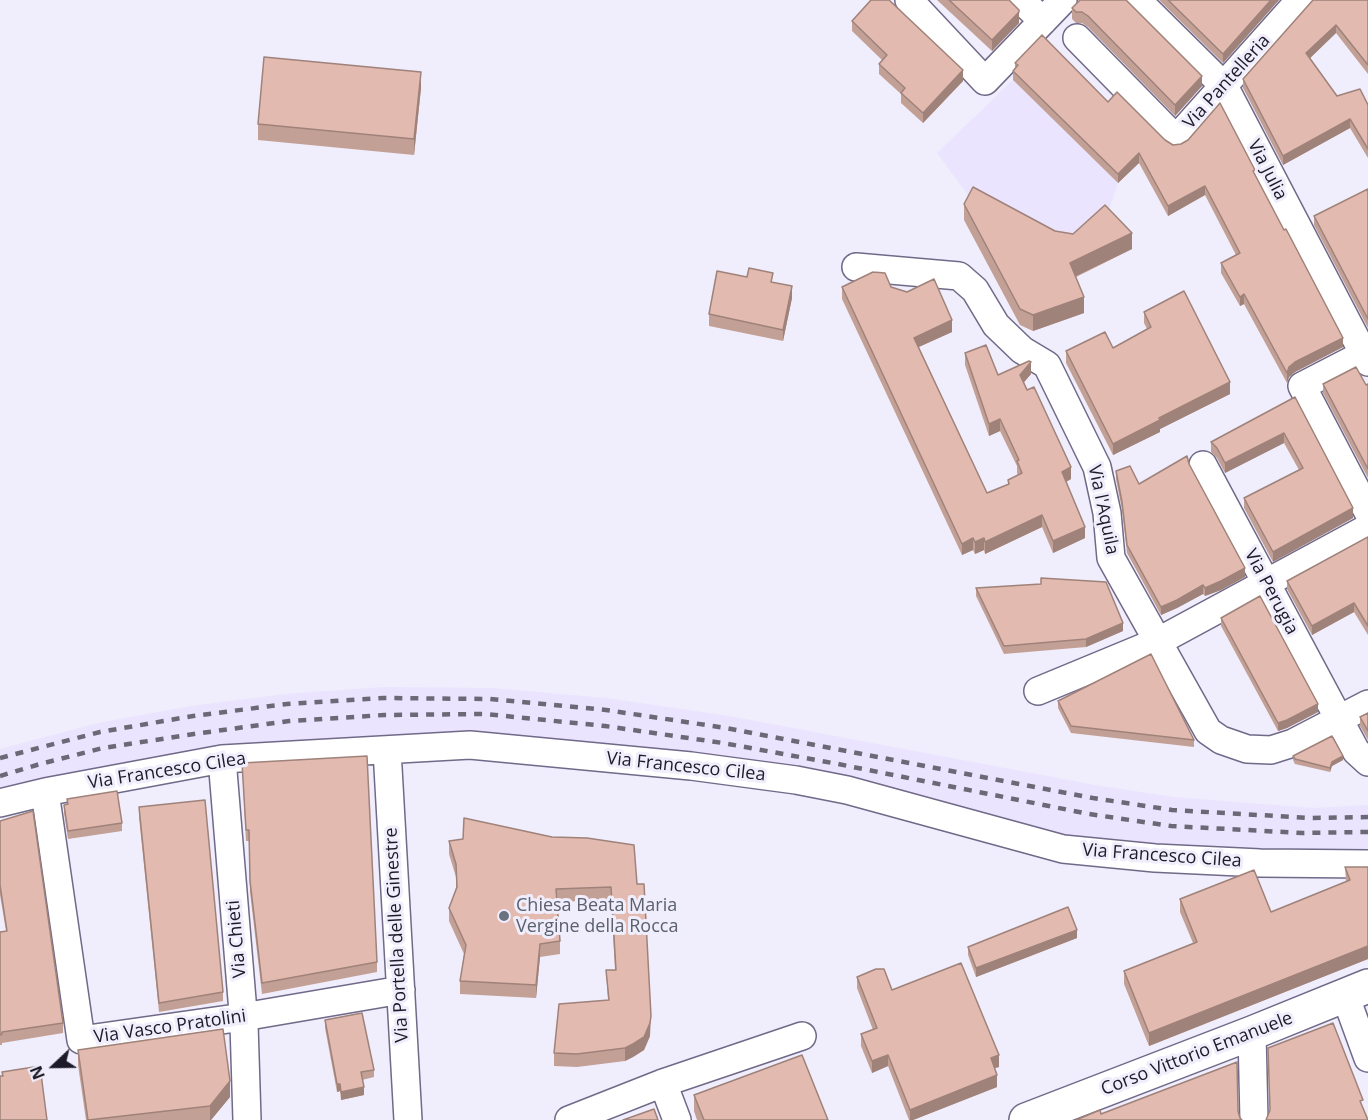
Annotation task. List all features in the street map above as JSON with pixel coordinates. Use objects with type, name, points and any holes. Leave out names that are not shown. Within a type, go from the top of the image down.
[{"type":"main road","name":"Corso Vittorio Emanuele","points":[[1026,1120],[1356,991]]},
{"type":"street","points":[[909,0],[985,81],[1063,0]]},
{"type":"street","points":[[1021,0],[1043,21]]},
{"type":"street","name":"Via Julia","points":[[1137,0],[1224,86],[1366,358]]},
{"type":"street","name":"Via Pantelleria","points":[[1077,38],[1176,139],[1300,0]]},
{"type":"street","name":"Via l'Aquila","points":[[856,267],[959,276],[975,290],[996,325],[1022,350],[1047,365],[1097,467],[1107,513],[1111,558],[1208,731],[1221,740],[1247,749],[1271,750],[1293,743],[1368,704]]},
{"type":"street","points":[[1366,358],[1302,386],[1368,512]]},
{"type":"street","name":"Via Perugia","points":[[1203,465],[1338,719],[1356,751],[1368,762]]},
{"type":"street","points":[[1038,691],[1159,641],[1368,528]]},
{"type":"street","name":"Via Francesco Cilea","points":[[0,803],[45,792],[222,759],[470,745],[691,766],[796,780],[847,790],[1063,849],[1167,859],[1295,864],[1368,864]]},
{"type":"street","name":"Via Portella delle Ginestre","points":[[387,750],[408,1120]]},
{"type":"street","name":"Via Chieti","points":[[222,759],[243,1017],[247,1120]]},
{"type":"street","name":"Via Vasco Pratolini","points":[[45,792],[81,1040],[243,1017],[401,990]]},
{"type":"street","points":[[1356,991],[1368,1058]]},
{"type":"street","points":[[1252,1033],[1254,1120]]},
{"type":"street","points":[[569,1120],[663,1083],[802,1036]]},
{"type":"street","points":[[663,1083],[677,1120]]},
{"type":"shaded area","points":[[1013,80],[1118,183],[1105,221],[1073,250],[973,202],[937,153]]},
{"type":"shaded area","points":[[384,687],[491,688],[606,698],[729,716],[1095,785],[1173,797],[1313,808],[1368,805],[1368,852],[1302,853],[1153,846],[1069,838],[482,737],[0,800],[0,749],[98,723],[191,706],[285,694]]},
{"type":"building","points":[[871,0],[889,0],[963,70],[923,113],[901,93],[905,88],[879,64],[887,55],[852,21]]},
{"type":"building","points":[[949,0],[1009,0],[1019,12],[992,40]]},
{"type":"building","points":[[1080,0],[1126,0],[1202,76],[1175,105],[1088,16],[1072,8]]},
{"type":"building","points":[[1168,0],[1271,0],[1223,54]]},
{"type":"building","points":[[1313,0],[1368,0],[1368,65],[1336,25],[1306,53],[1337,96],[1360,89],[1368,105],[1368,149],[1350,119],[1283,156],[1243,79]]},
{"type":"building","points":[[1042,35],[1108,102],[1117,92],[1165,140],[1173,145],[1188,140],[1220,103],[1255,170],[1253,171],[1343,338],[1295,362],[1289,367],[1287,373],[1244,294],[1240,297],[1221,263],[1240,253],[1205,186],[1168,206],[1139,153],[1118,174],[1013,71],[1018,65],[1015,63]]},
{"type":"building","points":[[264,57],[421,72],[414,139],[258,124]]},
{"type":"building","points":[[973,187],[1055,231],[1073,234],[1105,205],[1132,233],[1070,263],[1084,297],[1033,315],[1020,309],[964,204]]},
{"type":"building","points":[[1368,189],[1368,319],[1314,216]]},
{"type":"building","points":[[749,268],[773,273],[771,282],[792,286],[783,330],[709,314],[717,271],[747,277]]},
{"type":"building","points":[[873,272],[885,273],[891,287],[907,292],[934,279],[952,320],[914,338],[987,493],[1009,484],[1008,480],[1022,473],[1017,461],[1019,460],[1000,419],[989,424],[965,353],[986,345],[998,375],[1031,362],[1020,375],[1027,390],[1034,387],[1071,467],[1062,472],[1085,527],[1053,541],[1042,515],[985,542],[984,538],[975,542],[973,538],[962,544],[842,287]]},
{"type":"building","points":[[1184,291],[1230,382],[1113,444],[1066,351],[1105,332],[1113,348],[1151,327],[1144,312]]},
{"type":"building","points":[[1356,367],[1366,385],[1368,384],[1368,469],[1323,384]]},
{"type":"building","points":[[1295,397],[1353,508],[1273,552],[1244,498],[1303,468],[1284,433],[1225,463],[1211,442]]},
{"type":"building","points":[[1187,456],[1189,464],[1245,568],[1205,588],[1203,585],[1161,607],[1127,545],[1116,471],[1130,466],[1139,484]]},
{"type":"building","points":[[1368,537],[1368,626],[1354,603],[1312,626],[1287,581]]},
{"type":"building","points":[[1041,578],[1106,582],[1123,623],[1086,639],[1004,646],[976,588],[1041,584]]},
{"type":"building","points":[[1260,596],[1318,704],[1278,723],[1221,618]]},
{"type":"building","points":[[1151,654],[1194,740],[1071,726],[1058,701]]},
{"type":"building","points":[[1368,713],[1368,731],[1360,717]]},
{"type":"building","points":[[1332,736],[1343,756],[1332,762],[1330,768],[1295,759],[1293,756]]},
{"type":"building","points":[[367,756],[377,962],[262,983],[250,881],[249,830],[246,830],[242,763]]},
{"type":"building","points":[[117,791],[122,823],[68,831],[64,805],[68,804],[67,799]]},
{"type":"building","points":[[205,800],[223,992],[159,1003],[139,807]]},
{"type":"building","points":[[33,811],[63,1023],[2,1032],[0,1035],[0,932],[7,931],[0,885],[0,821]]},
{"type":"building","points":[[464,818],[552,837],[587,838],[634,845],[637,884],[644,884],[651,1016],[644,1037],[625,1048],[577,1054],[554,1053],[559,1004],[609,1000],[606,970],[616,970],[611,887],[556,889],[560,941],[540,944],[536,985],[460,981],[466,945],[449,908],[457,887],[456,864],[449,841],[463,839]]},
{"type":"building","points":[[1345,867],[1368,867],[1368,946],[1149,1033],[1124,971],[1197,942],[1180,899],[1254,870],[1271,912],[1350,880]]},
{"type":"building","points":[[1068,907],[1077,930],[976,968],[968,947]]},
{"type":"building","points":[[961,963],[999,1055],[991,1058],[997,1075],[910,1110],[888,1055],[872,1061],[861,1034],[877,1028],[857,977],[876,969],[884,969],[892,990]]},
{"type":"building","points":[[362,1013],[374,1070],[361,1072],[364,1087],[341,1092],[340,1084],[337,1084],[325,1020]]},
{"type":"building","points":[[1333,1023],[1363,1100],[1360,1101],[1368,1120],[1266,1120],[1270,1110],[1268,1048]]},
{"type":"building","points":[[223,1029],[230,1081],[210,1106],[88,1120],[78,1050]]},
{"type":"building","points":[[802,1055],[828,1120],[704,1120],[694,1095]]},
{"type":"building","points":[[1237,1062],[1238,1111],[1242,1120],[1076,1120],[1100,1110],[1101,1114]]},
{"type":"building","points":[[40,1066],[47,1120],[0,1120],[0,1076],[3,1076],[2,1072]]},
{"type":"building","points":[[654,1109],[658,1120],[623,1120]]},
{"type":"railway","points":[[0,758],[100,732],[193,716],[287,704],[384,698],[490,699],[606,710],[726,728],[1093,798],[1172,810],[1311,818],[1368,817]]},
{"type":"railway","points":[[0,776],[103,748],[289,721],[384,715],[485,714],[605,726],[723,743],[1089,814],[1171,826],[1303,833],[1368,832]]},
{"type":"place","name":"Chiesa Beata Maria Vergine della Rocca","points":[[504,916]]}]
